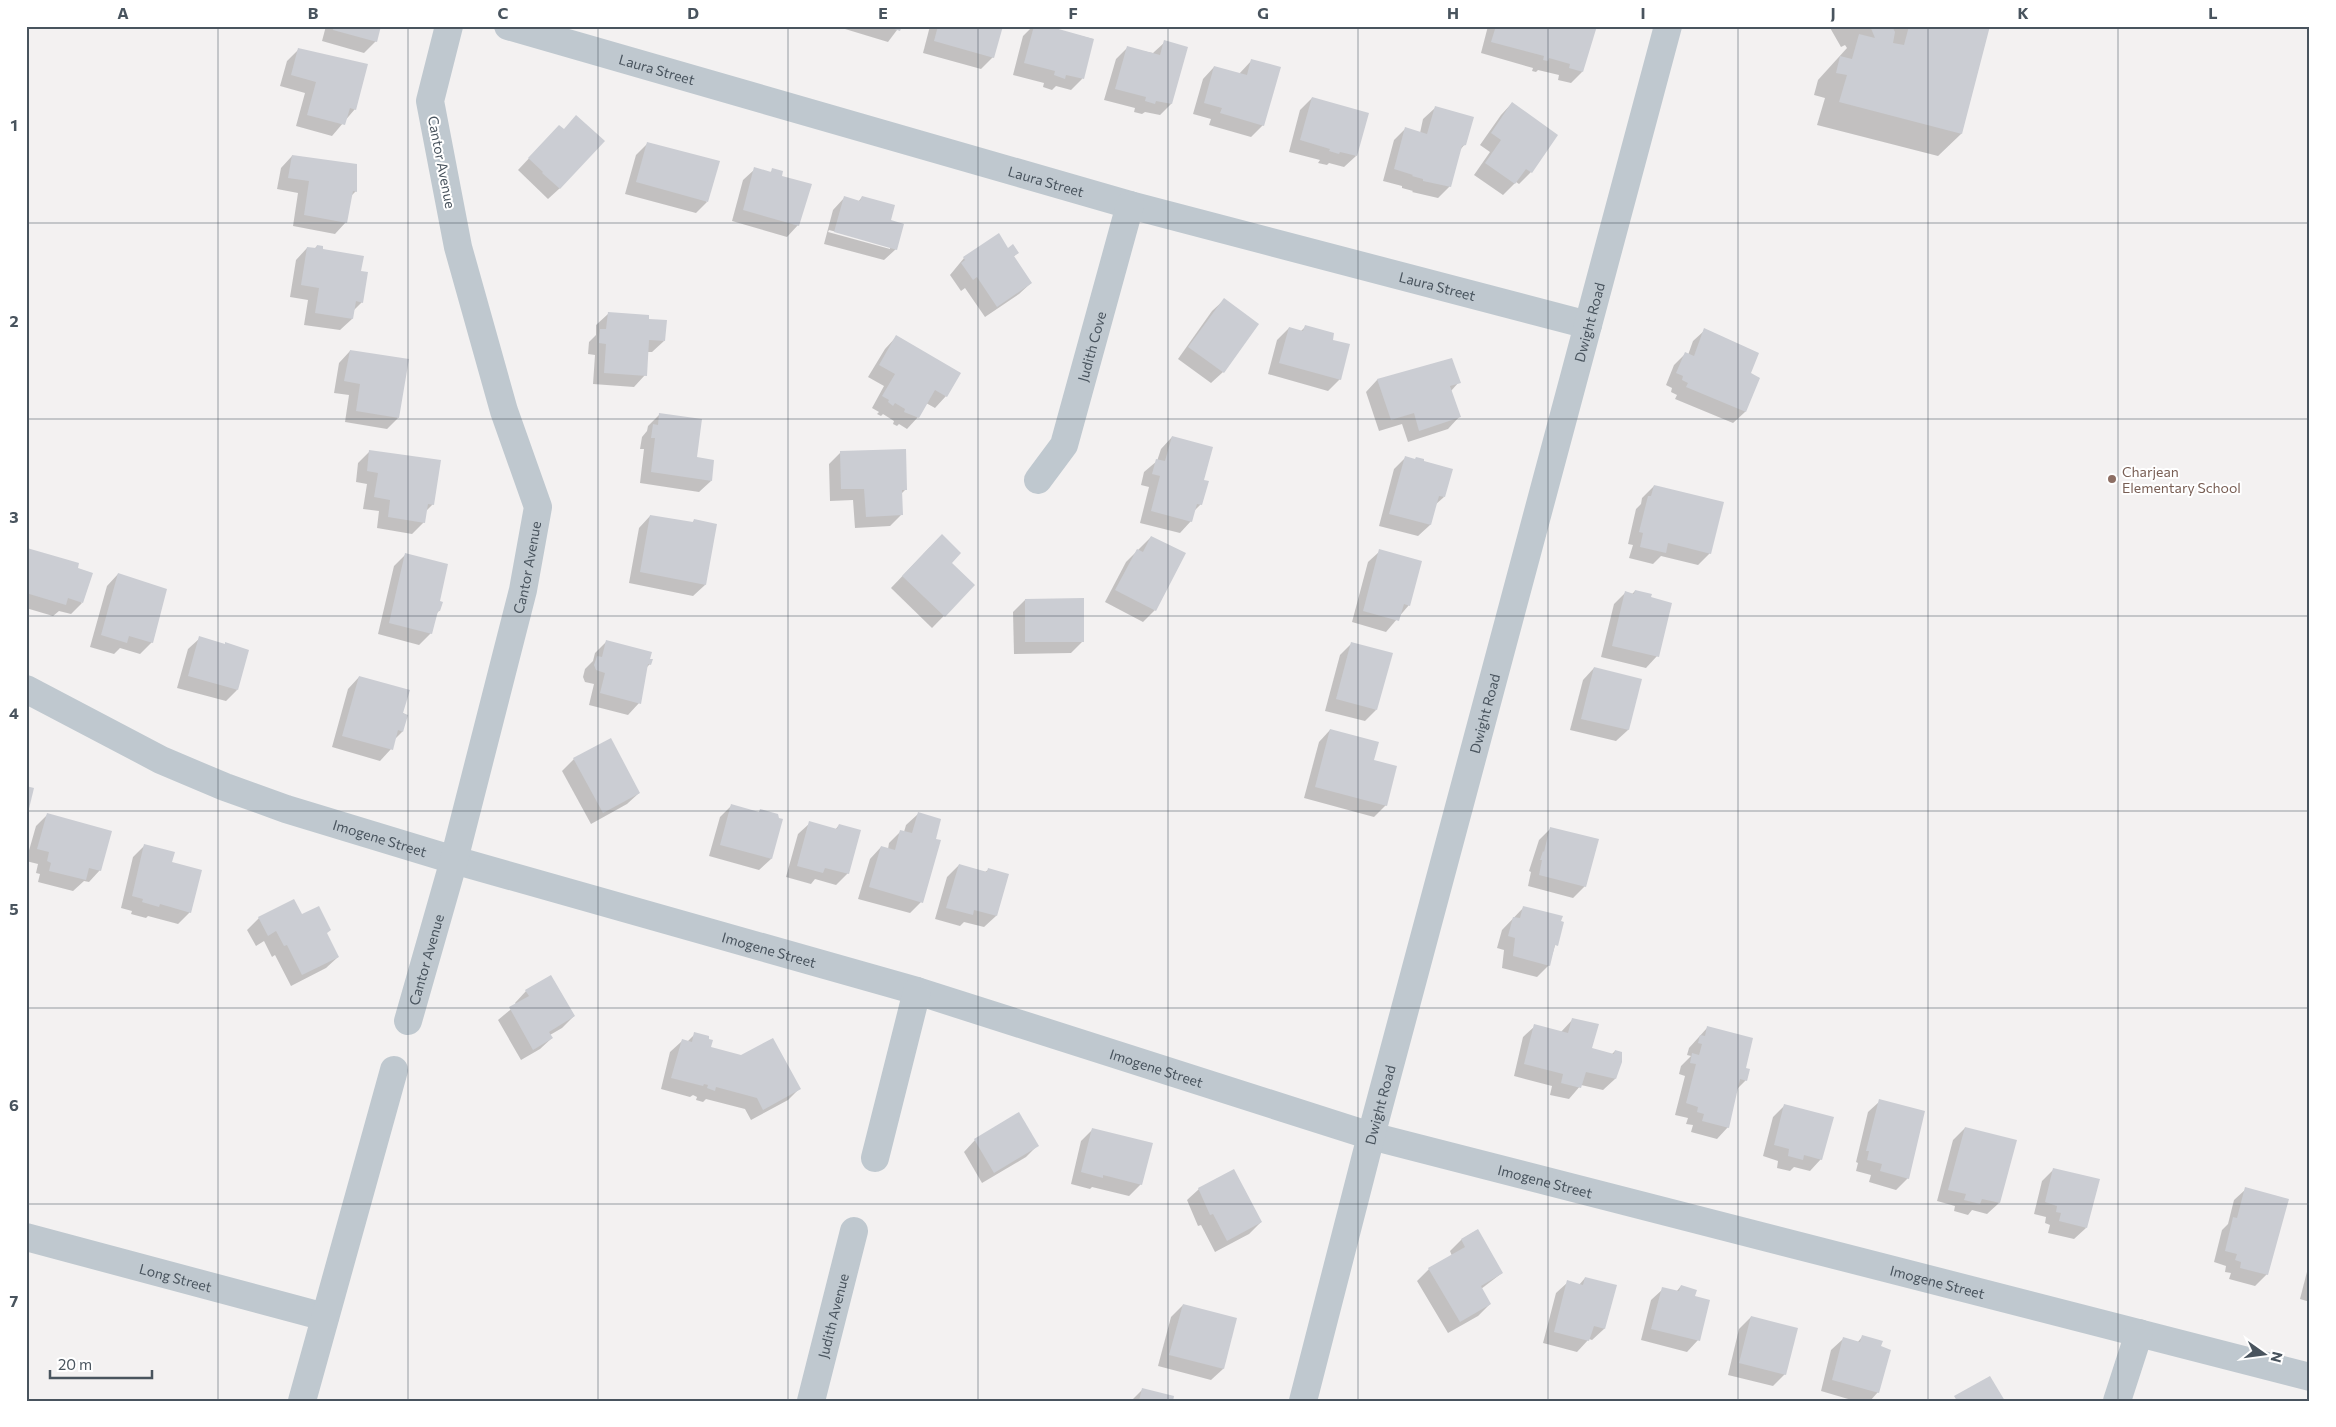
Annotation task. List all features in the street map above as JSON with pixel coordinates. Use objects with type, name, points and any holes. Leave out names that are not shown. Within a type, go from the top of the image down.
[{"type":"street","name":"Cantor Avenue","points":[[408,1021],[454,860],[523,590],[538,507],[504,411],[458,247],[430,100],[449,26]]},
{"type":"street","name":"Laura Street","points":[[508,26],[1130,205],[1588,325]]},
{"type":"street","name":"Dwight Road","points":[[1303,1401],[1371,1136],[1668,26]]},
{"type":"street","name":"Judith Cove","points":[[1038,480],[1064,445],[1130,205]]},
{"type":"street","name":"Imogene Street","points":[[26,689],[161,760],[225,787],[286,809],[454,860],[917,991],[1371,1136],[2310,1377]]},
{"type":"street","points":[[875,1158],[917,991]]},
{"type":"street","points":[[302,1401],[394,1070]]},
{"type":"street","name":"Judith Avenue","points":[[811,1401],[854,1231]]},
{"type":"street","name":"Long Street","points":[[26,1237],[325,1317]]},
{"type":"street","points":[[2117,1401],[2139,1333]]},
{"type":"building","points":[[334,26],[381,26],[377,42],[333,30]]},
{"type":"building","points":[[886,26],[902,26],[900,31]]},
{"type":"building","points":[[938,26],[1003,26],[994,58],[934,41]]},
{"type":"building","points":[[1034,26],[1048,26],[1094,39],[1084,79],[1066,75],[1065,79],[1054,75],[1055,71],[1024,63]]},
{"type":"building","points":[[1496,26],[1597,26],[1583,72],[1569,68],[1570,64],[1549,58],[1548,61],[1543,60],[1544,56],[1491,42]]},
{"type":"building","points":[[1870,26],[1892,26],[1895,32],[1893,43],[1904,45],[1909,26],[1990,26],[1962,134],[1839,102],[1847,75],[1836,73],[1840,56],[1852,59],[1859,34],[1875,38]]},
{"type":"building","points":[[1164,40],[1188,47],[1172,104],[1156,101],[1155,104],[1145,101],[1146,97],[1115,89],[1127,46],[1160,55]]},
{"type":"building","points":[[298,48],[368,64],[356,110],[350,108],[345,125],[307,115],[316,82],[291,75]]},
{"type":"building","points":[[1251,59],[1281,67],[1264,126],[1220,113],[1222,108],[1204,103],[1214,66],[1247,75]]},
{"type":"building","points":[[1312,97],[1369,113],[1357,156],[1340,152],[1339,154],[1329,151],[1330,149],[1300,140]]},
{"type":"building","points":[[1512,102],[1558,135],[1532,173],[1526,169],[1515,184],[1485,163],[1501,140],[1491,133]]},
{"type":"building","points":[[1435,106],[1474,117],[1466,145],[1462,146],[1451,187],[1423,181],[1423,179],[1394,169],[1405,127],[1427,134]]},
{"type":"building","points":[[576,115],[605,141],[560,189],[528,158],[559,125],[564,129]]},
{"type":"building","points":[[647,142],[720,161],[708,202],[636,182]]},
{"type":"building","points":[[292,155],[357,164],[357,192],[353,191],[347,223],[304,215],[309,181],[288,178]]},
{"type":"building","points":[[754,167],[771,172],[772,168],[783,171],[782,176],[812,184],[799,226],[743,210]]},
{"type":"building","points":[[844,196],[860,201],[862,196],[895,205],[891,220],[904,224],[897,250],[834,232]]},
{"type":"building","points":[[999,233],[1008,248],[1013,244],[1019,253],[1014,256],[1032,283],[997,307],[977,277],[973,280],[961,263],[965,260],[963,257]]},
{"type":"building","points":[[317,245],[323,246],[323,249],[364,256],[361,271],[368,272],[363,303],[356,301],[353,319],[315,313],[319,288],[301,285],[307,247],[316,248]]},
{"type":"building","points":[[1224,298],[1259,324],[1224,373],[1188,347]]},
{"type":"building","points":[[608,312],[649,315],[649,319],[667,320],[665,341],[649,340],[647,376],[604,373],[606,344],[599,343],[600,329],[606,329]]},
{"type":"building","points":[[1305,325],[1334,333],[1333,340],[1350,344],[1341,380],[1279,363],[1289,327],[1303,331]]},
{"type":"building","points":[[1704,328],[1759,353],[1751,373],[1760,378],[1746,412],[1686,387],[1688,383],[1682,380],[1683,376],[1676,373],[1685,352],[1694,356]]},
{"type":"building","points":[[896,335],[961,373],[947,397],[935,390],[919,418],[904,412],[905,409],[895,403],[893,406],[888,402],[889,400],[882,396],[895,374],[879,365]]},
{"type":"building","points":[[350,350],[409,359],[399,418],[356,411],[360,384],[344,381]]},
{"type":"building","points":[[1452,358],[1461,383],[1450,386],[1461,417],[1419,431],[1414,413],[1391,420],[1377,379]]},
{"type":"building","points":[[659,413],[702,419],[697,457],[714,460],[712,481],[651,472],[655,438],[651,438],[653,424],[658,425]]},
{"type":"building","points":[[1172,436],[1213,447],[1204,480],[1209,481],[1202,505],[1197,504],[1192,522],[1151,511],[1160,476],[1152,474],[1156,459],[1165,461]]},
{"type":"building","points":[[906,449],[907,490],[902,490],[903,515],[866,517],[864,489],[841,489],[840,451]]},
{"type":"building","points":[[369,450],[441,460],[434,505],[428,504],[425,523],[388,517],[390,500],[374,497],[378,473],[367,471]]},
{"type":"building","points":[[1405,456],[1424,459],[1424,461],[1453,469],[1445,497],[1439,496],[1431,525],[1389,514]]},
{"type":"building","points":[[1654,485],[1724,502],[1711,554],[1668,543],[1666,553],[1640,547],[1643,533],[1639,532],[1648,496],[1651,496]]},
{"type":"building","points":[[650,515],[693,522],[694,519],[717,524],[706,585],[640,572]]},
{"type":"building","points":[[942,534],[961,553],[952,563],[975,585],[945,617],[902,576]]},
{"type":"building","points":[[1151,536],[1186,553],[1156,611],[1115,590],[1137,549],[1143,552]]},
{"type":"building","points":[[27,548],[79,563],[78,568],[93,573],[83,603],[68,598],[66,605],[26,593]]},
{"type":"building","points":[[1379,549],[1422,561],[1410,606],[1404,604],[1399,621],[1363,611]]},
{"type":"building","points":[[405,553],[448,564],[440,601],[443,602],[440,611],[438,611],[432,634],[389,623]]},
{"type":"building","points":[[118,573],[167,589],[153,643],[129,636],[127,643],[101,635]]},
{"type":"building","points":[[1635,590],[1652,594],[1651,597],[1672,603],[1659,657],[1612,646],[1625,591],[1634,594]]},
{"type":"building","points":[[1084,598],[1084,642],[1025,642],[1025,599]]},
{"type":"building","points":[[199,636],[249,650],[238,690],[188,676]]},
{"type":"building","points":[[606,640],[652,652],[650,659],[653,659],[651,665],[648,664],[641,704],[600,693],[605,673],[596,670],[594,665],[597,656],[602,657]]},
{"type":"building","points":[[1351,642],[1393,653],[1377,710],[1336,699]]},
{"type":"building","points":[[1594,667],[1642,679],[1629,730],[1581,719]]},
{"type":"building","points":[[359,676],[410,690],[403,713],[408,715],[403,732],[398,730],[393,750],[342,736]]},
{"type":"building","points":[[1330,729],[1379,742],[1374,760],[1397,766],[1387,806],[1315,787]]},
{"type":"building","points":[[611,738],[640,793],[603,813],[573,758]]},
{"type":"building","points":[[26,786],[34,788],[27,817],[26,817]]},
{"type":"building","points":[[731,804],[759,812],[760,809],[778,814],[779,818],[783,819],[772,859],[720,845]]},
{"type":"building","points":[[918,812],[941,819],[936,839],[941,840],[923,903],[869,887],[881,846],[895,850],[900,830],[912,833]]},
{"type":"building","points":[[47,813],[112,831],[101,871],[89,868],[86,880],[49,871],[51,863],[47,861],[49,852],[37,849]]},
{"type":"building","points":[[809,821],[837,829],[839,824],[861,830],[849,874],[825,868],[823,873],[797,866]]},
{"type":"building","points":[[1550,827],[1599,839],[1586,887],[1539,875],[1542,860],[1540,860],[1544,852]]},
{"type":"building","points":[[144,844],[175,852],[172,862],[202,870],[191,913],[160,904],[159,907],[142,902],[143,899],[132,896]]},
{"type":"building","points":[[959,864],[987,872],[988,868],[1009,874],[997,916],[974,910],[973,915],[946,908]]},
{"type":"building","points":[[294,899],[302,914],[319,906],[331,930],[327,933],[339,957],[302,975],[287,945],[284,946],[276,931],[268,936],[258,917]]},
{"type":"building","points":[[1523,906],[1563,916],[1561,921],[1564,922],[1558,946],[1555,945],[1550,966],[1513,956],[1515,938],[1508,936],[1513,917],[1520,918]]},
{"type":"building","points":[[551,975],[575,1016],[549,1032],[553,1038],[533,1050],[509,1007],[529,996],[525,990]]},
{"type":"building","points":[[1572,1018],[1599,1024],[1592,1048],[1614,1054],[1615,1050],[1622,1052],[1622,1062],[1616,1079],[1586,1072],[1581,1088],[1561,1083],[1563,1074],[1524,1064],[1534,1024],[1568,1033]]},
{"type":"building","points":[[1707,1026],[1753,1038],[1746,1068],[1750,1069],[1747,1081],[1740,1079],[1729,1128],[1702,1121],[1704,1114],[1697,1112],[1698,1107],[1686,1103],[1696,1064],[1690,1063],[1692,1053],[1699,1055],[1702,1044],[1698,1043],[1700,1035],[1705,1036]]},
{"type":"building","points":[[694,1032],[709,1036],[709,1039],[713,1040],[711,1047],[741,1055],[773,1038],[801,1089],[763,1110],[757,1098],[716,1087],[715,1091],[707,1088],[708,1085],[704,1084],[703,1086],[671,1078],[682,1039],[692,1042]]},
{"type":"building","points":[[1879,1099],[1925,1111],[1909,1179],[1880,1171],[1882,1164],[1867,1160],[1869,1151],[1866,1151]]},
{"type":"building","points":[[1784,1104],[1834,1117],[1822,1160],[1804,1155],[1803,1160],[1788,1156],[1789,1149],[1774,1145]]},
{"type":"building","points":[[1019,1112],[1039,1146],[994,1173],[974,1139]]},
{"type":"building","points":[[1965,1127],[2017,1140],[2000,1203],[1982,1199],[1980,1204],[1964,1200],[1966,1194],[1948,1190]]},
{"type":"building","points":[[1092,1128],[1153,1143],[1142,1185],[1103,1175],[1103,1178],[1081,1172]]},
{"type":"building","points":[[2053,1168],[2100,1179],[2087,1228],[2059,1221],[2061,1213],[2056,1212],[2057,1206],[2045,1202]]},
{"type":"building","points":[[1234,1169],[1262,1222],[1227,1241],[1213,1214],[1210,1215],[1198,1188]]},
{"type":"building","points":[[2245,1187],[2289,1199],[2268,1275],[2240,1268],[2241,1262],[2235,1260],[2237,1254],[2225,1251],[2233,1217],[2237,1218]]},
{"type":"building","points":[[1478,1229],[1503,1273],[1481,1286],[1491,1304],[1460,1322],[1428,1268],[1465,1247],[1461,1239]]},
{"type":"building","points":[[1585,1277],[1617,1285],[1605,1329],[1594,1326],[1589,1341],[1554,1332],[1567,1280],[1583,1285]]},
{"type":"building","points":[[1681,1285],[1697,1290],[1695,1296],[1710,1300],[1700,1341],[1651,1329],[1662,1287],[1679,1291]]},
{"type":"building","points":[[1183,1304],[1237,1318],[1224,1369],[1169,1355]]},
{"type":"building","points":[[1751,1316],[1798,1328],[1786,1375],[1739,1363]]},
{"type":"building","points":[[1862,1335],[1883,1341],[1881,1346],[1891,1350],[1879,1393],[1832,1380],[1843,1337],[1860,1342]]},
{"type":"building","points":[[1990,1376],[2005,1401],[1957,1401],[1954,1396]]},
{"type":"building","points":[[1142,1388],[1174,1396],[1173,1401],[1139,1401]]},
{"type":"place","name":"Charjean Elementary School","points":[[2112,479]]}]
